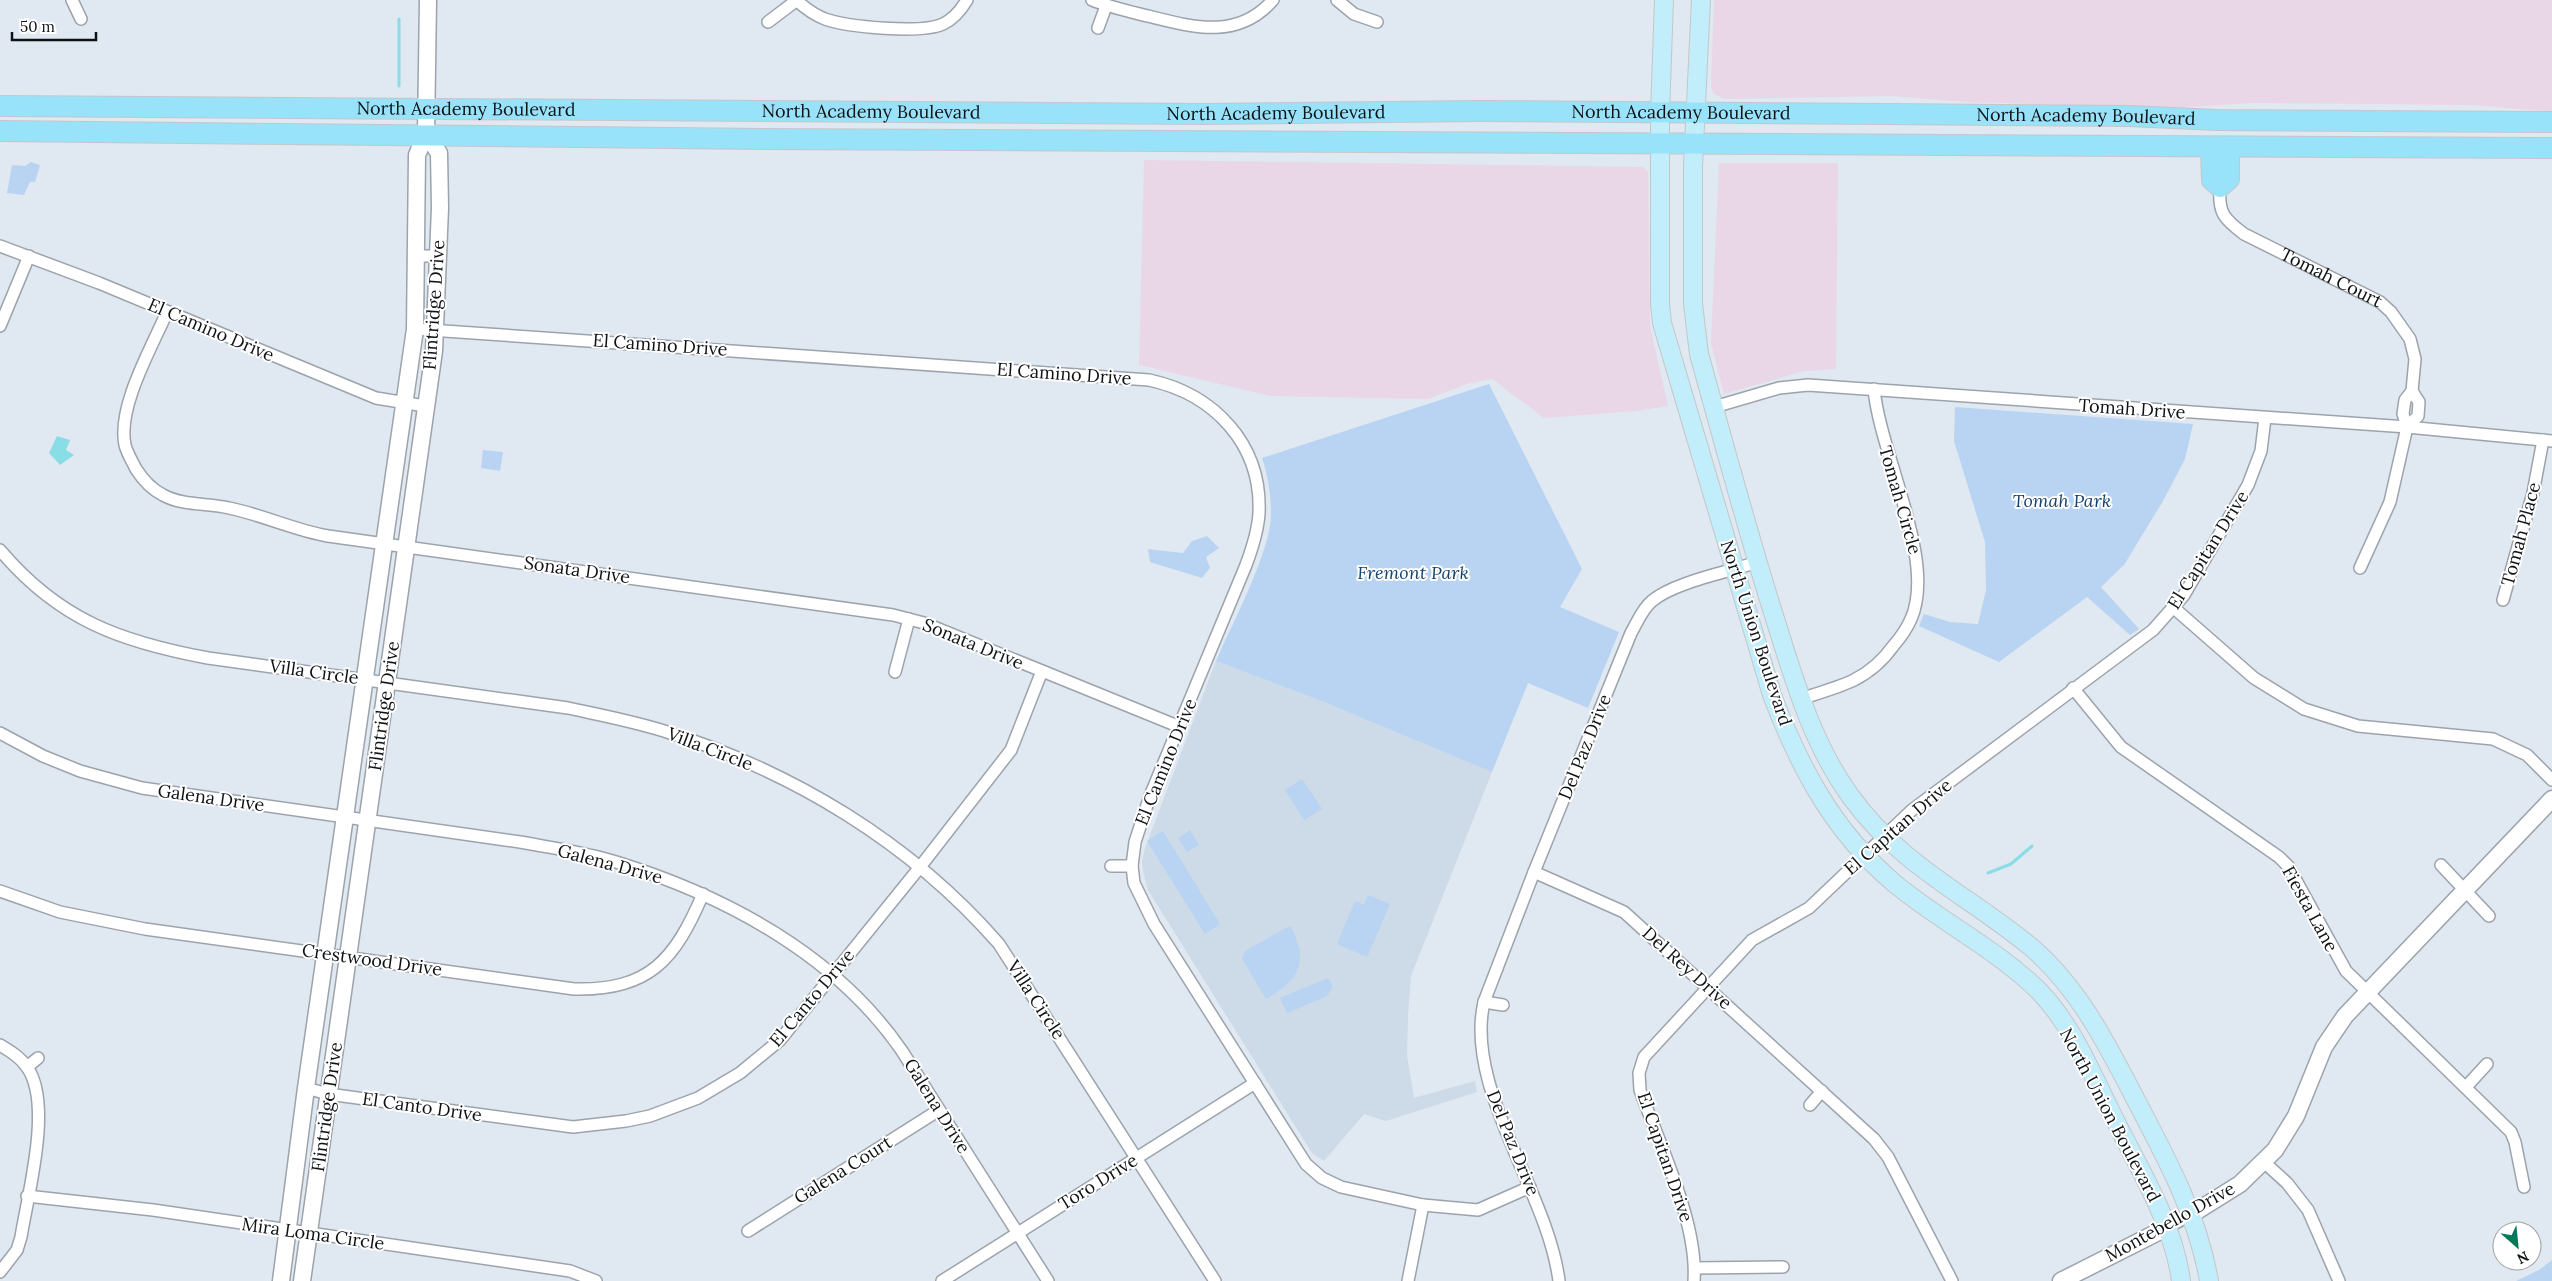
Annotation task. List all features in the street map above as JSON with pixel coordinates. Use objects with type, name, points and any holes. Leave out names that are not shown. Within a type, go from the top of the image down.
[{"type":"highway","name":"North Academy Boulevard","points":[[0,106],[1206,114],[1696,113],[2552,122]]},
{"type":"highway","name":"North Academy Boulevard","points":[[0,131],[772,139],[2220,148],[2552,148]]},
{"type":"highway","name":"Tomah Court","points":[[2220,148],[2212,180],[2220,187]]},
{"type":"main road","name":"North Union Boulevard","points":[[1664,0],[1660,113],[1660,304],[1662,323],[1772,695],[1782,722],[1822,803],[1865,855],[1894,883],[1993,951],[2040,993],[2067,1029],[2086,1062],[2168,1227],[2178,1258],[2181,1281]]},
{"type":"main road","name":"North Union Boulevard","points":[[1701,0],[1694,144],[1693,304],[1700,354],[1758,562],[1800,699],[1812,730],[1840,780],[1883,836],[1940,883],[2033,948],[2061,976],[2086,1009],[2161,1148],[2192,1214],[2205,1258],[2208,1281]]},
{"type":"street","points":[[72,0],[80,19]]},
{"type":"street","name":"Flintridge Drive","points":[[281,1281],[306,1088],[415,329],[417,155],[426,134],[428,109],[428,0]]},
{"type":"street","points":[[768,22],[796,0],[808,10],[834,22],[854,26],[931,28],[943,24],[961,9],[967,0]]},
{"type":"street","points":[[1092,0],[1106,6],[1200,28],[1232,26],[1246,21],[1259,14],[1273,0]]},
{"type":"street","points":[[1337,0],[1354,14],[1377,22]]},
{"type":"street","points":[[1098,28],[1106,6]]},
{"type":"street","name":"Flintridge Drive","points":[[302,1281],[388,683],[435,330],[439,153],[426,134]]},
{"type":"street","name":"Tomah Court","points":[[2220,187],[2221,211],[2229,223],[2244,234],[2380,302],[2391,312],[2410,339],[2416,359],[2412,391],[2419,402],[2418,416],[2406,427],[2390,502],[2360,568]]},
{"type":"street","name":"El Camino Drive","points":[[0,246],[29,256],[376,398],[425,406]]},
{"type":"street","points":[[0,326],[29,256]]},
{"type":"street","points":[[416,256],[438,256]]},
{"type":"street","name":"Sonata Drive","points":[[167,312],[131,397],[124,425],[125,444],[131,459],[141,476],[152,488],[164,496],[182,502],[239,510],[305,532],[908,619],[1180,727]]},
{"type":"street","name":"El Camino Drive","points":[[415,329],[1128,378],[1165,384],[1195,396],[1220,415],[1245,448],[1256,480],[1259,514],[1253,544],[1246,565],[1138,832],[1132,851],[1134,883],[1145,907],[1306,1164],[1322,1178],[1341,1187],[1423,1205],[1478,1210],[1530,1187]]},
{"type":"street","name":"Tomah Drive","points":[[1714,407],[1793,386],[1874,389],[2406,427],[2547,440]]},
{"type":"street","name":"Tomah Circle","points":[[1800,699],[1856,679],[1874,667],[1902,636],[1911,619],[1916,602],[1919,577],[1915,546],[1880,427],[1874,389]]},
{"type":"street","name":"El Capitan Drive","points":[[1694,1281],[1695,1268],[1690,1232],[1640,1090],[1639,1073],[1644,1057],[1752,940],[1809,908],[1912,810],[2153,630],[2184,595],[2248,485],[2261,451],[2265,418]]},
{"type":"street","name":"Tomah Place","points":[[2503,600],[2547,440]]},
{"type":"street","name":"Villa Circle","points":[[0,550],[32,584],[58,604],[89,623],[123,638],[163,650],[208,658],[568,708],[620,719],[672,733],[724,752],[774,774],[834,806],[920,867],[957,899],[999,944],[1137,1157],[1214,1281]]},
{"type":"street","name":"Del Paz Drive","points":[[1559,1281],[1554,1251],[1489,1083],[1484,1064],[1481,1028],[1484,1002],[1534,872],[1643,611],[1651,602],[1667,592],[1758,562]]},
{"type":"street","points":[[2174,608],[2254,678],[2304,709],[2358,726],[2493,739],[2527,756],[2552,780]]},
{"type":"street","points":[[895,672],[908,619]]},
{"type":"street","name":"El Canto Drive","points":[[306,1088],[328,1094],[550,1126],[600,1126],[642,1118],[698,1098],[740,1074],[780,1040],[834,974],[1011,750],[1042,671]]},
{"type":"street","name":"Fiesta Lane","points":[[2073,688],[2120,747],[2284,862],[2297,879],[2338,960],[2367,991],[2511,1132],[2516,1142],[2524,1187]]},
{"type":"street","name":"Galena Drive","points":[[0,733],[43,756],[115,781],[142,788],[520,842],[580,853],[615,862],[703,894],[770,930],[834,974],[879,1019],[1048,1281]]},
{"type":"street","name":"Montebello Drive","points":[[2061,1281],[2192,1214],[2240,1184],[2264,1162],[2286,1135],[2296,1116],[2324,1047],[2339,1023],[2367,991],[2552,799]]},
{"type":"street","points":[[2441,864],[2489,916]]},
{"type":"street","points":[[1111,866],[1132,866]]},
{"type":"street","name":"Del Rey Drive","points":[[1534,872],[1624,912],[1874,1138],[1888,1157],[1952,1281]]},
{"type":"street","name":"Crestwood Drive","points":[[0,890],[60,912],[145,929],[349,956],[574,989],[613,987],[649,972],[665,960],[679,944],[703,894]]},
{"type":"street","points":[[1484,1002],[1503,1005]]},
{"type":"street","points":[[0,1045],[20,1058],[28,1067],[37,1091],[40,1111],[28,1196],[17,1250],[0,1272]]},
{"type":"street","points":[[28,1067],[38,1058]]},
{"type":"street","points":[[2466,1087],[2487,1064]]},
{"type":"street","name":"Toro Drive","points":[[942,1281],[1255,1083]]},
{"type":"street","points":[[1810,1106],[1822,1091]]},
{"type":"street","name":"Galena Court","points":[[748,1231],[939,1110]]},
{"type":"street","points":[[2264,1162],[2287,1183],[2308,1210],[2339,1281]]},
{"type":"street","name":"Mira Loma Circle","points":[[28,1196],[153,1210],[570,1271],[596,1281]]},
{"type":"street","points":[[1408,1281],[1423,1205]]},
{"type":"street","points":[[1695,1268],[1783,1267]]},
{"type":"shaded area","points":[[1714,0],[2552,0],[2552,112],[2474,105],[2252,103],[2174,108],[1966,102],[1891,96],[1724,99],[1713,93],[1711,86]]},
{"type":"shaded area","points":[[1144,160],[1643,167],[1648,172],[1650,326],[1668,406],[1636,411],[1544,418],[1492,379],[1467,384],[1428,399],[1271,396],[1139,365]]},
{"type":"shaded area","points":[[1719,163],[1838,163],[1836,369],[1804,371],[1724,394],[1711,343]]},
{"type":"shaded area","points":[[57,436],[70,440],[66,450],[74,455],[60,465],[49,453]]},
{"type":"shaded area","points":[[1216,661],[1319,700],[1492,772],[1411,976],[1408,1015],[1407,1056],[1414,1098],[1475,1081],[1477,1092],[1386,1121],[1364,1114],[1324,1161],[1312,1153],[1148,890],[1143,871],[1142,861],[1145,848]]},
{"type":"green space","points":[[31,162],[40,165],[35,182],[30,182],[24,195],[7,193],[12,165],[25,166]]},
{"type":"green space","name":"Fremont Park","points":[[1489,384],[1582,569],[1560,607],[1619,632],[1588,708],[1528,683],[1492,772],[1319,700],[1216,661],[1265,547],[1271,514],[1270,493],[1262,458]]},
{"type":"green space","name":"Tomah Park","points":[[1955,407],[2193,424],[2185,459],[2163,501],[2124,565],[2101,587],[2139,629],[2130,635],[2087,597],[1999,662],[1919,626],[1924,614],[1950,622],[1978,624],[1986,590],[1985,542],[1954,441]]},
{"type":"green space","points":[[483,450],[503,452],[500,471],[481,468]]},
{"type":"green space","points":[[1207,536],[1219,548],[1206,557],[1210,568],[1202,578],[1150,562],[1148,549],[1183,553],[1192,541]]},
{"type":"green space","points":[[1302,779],[1322,809],[1304,820],[1285,790]]},
{"type":"green space","points":[[1190,830],[1199,845],[1187,852],[1178,838]]},
{"type":"green space","points":[[1163,831],[1220,924],[1205,934],[1147,841]]},
{"type":"green space","points":[[1368,895],[1390,904],[1367,957],[1337,944],[1355,901],[1364,905]]},
{"type":"green space","points":[[1290,926],[1299,950],[1300,960],[1298,969],[1286,985],[1266,999],[1242,959],[1245,951]]},
{"type":"green space","points":[[1328,978],[1333,986],[1327,996],[1287,1013],[1280,998]]},
{"type":"green space","points":[[2552,1260],[2552,1281],[2516,1281],[2537,1271],[2542,1271],[2542,1268]]},
{"type":"waterway","points":[[399,19],[399,86]]},
{"type":"waterway","points":[[1988,873],[2011,864],[2032,846]]}]
